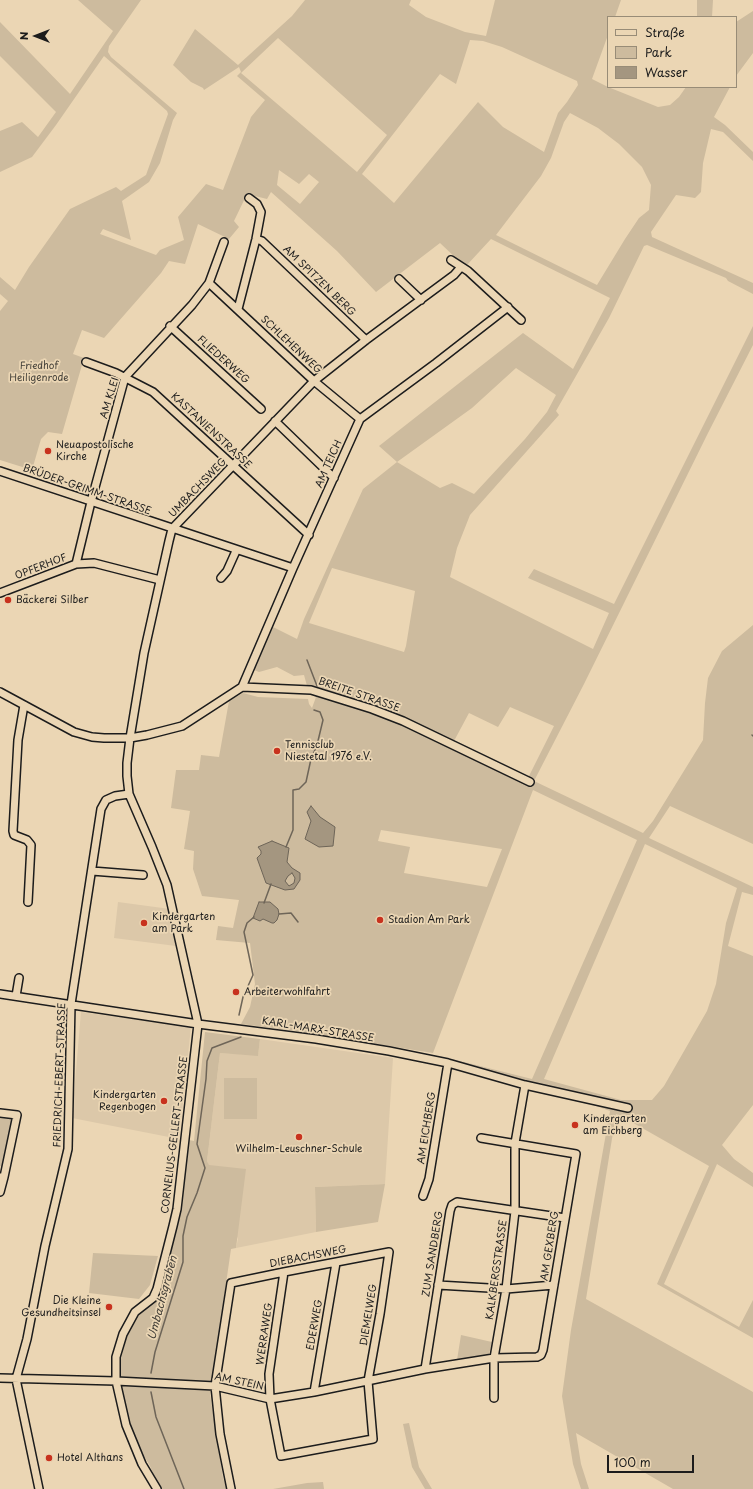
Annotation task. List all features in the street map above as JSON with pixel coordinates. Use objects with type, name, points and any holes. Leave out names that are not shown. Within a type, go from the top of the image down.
[{"type":"street","points":[[238,309],[256,239],[261,212],[256,204],[249,198]]},
{"type":"street","name":"AM SPITZEN BERG","points":[[256,239],[262,241],[366,340]]},
{"type":"street","name":"AM KLEI","points":[[76,564],[91,502],[126,377],[170,326],[192,305],[209,283],[224,242]]},
{"type":"street","points":[[451,260],[468,271],[521,320]]},
{"type":"street","name":"UMBACHSWEG","points":[[129,794],[127,763],[130,738],[144,653],[172,529],[314,380],[454,275],[461,267]]},
{"type":"street","points":[[399,279],[421,300]]},
{"type":"street","name":"SCHLEHENWEG","points":[[209,283],[314,380],[360,420]]},
{"type":"street","name":"AM TEICH","points":[[242,687],[293,568],[360,420],[508,307]]},
{"type":"street","name":"FLIEDERWEG","points":[[170,326],[262,409]]},
{"type":"street","name":"KASTANIENSTRASSE","points":[[86,362],[126,377],[153,392],[309,535]]},
{"type":"street","points":[[275,421],[334,478]]},
{"type":"street","name":"BRÜDER-GRIMM-STRASSE","points":[[0,471],[236,551],[293,568]]},
{"type":"street","points":[[221,578],[228,571],[236,551]]},
{"type":"street","name":"OPFERHOF","points":[[0,593],[76,564],[94,563],[160,580]]},
{"type":"street","points":[[0,692],[74,732],[92,737],[130,738],[182,726],[242,687]]},
{"type":"street","name":"BREITE STRASSE","points":[[242,687],[310,690],[372,709],[403,720],[530,782]]},
{"type":"street","points":[[24,705],[18,740],[13,831],[14,835],[27,840],[31,845],[28,902]]},
{"type":"street","name":"FRIEDRICH-EBERT-STRASSE","points":[[39,1489],[16,1379],[27,1339],[45,1246],[68,1148],[71,1004],[101,809],[106,800],[115,796],[129,794]]},
{"type":"street","name":"CORNELIUS-GELLERT-STRASSE","points":[[129,794],[167,885],[198,1024],[178,1201],[173,1226],[157,1289],[153,1298],[135,1312],[123,1334],[116,1357],[116,1381],[129,1435],[142,1464],[157,1489]]},
{"type":"street","points":[[92,871],[143,875]]},
{"type":"street","points":[[16,996],[19,978]]},
{"type":"street","name":"KARL-MARX-STRASSE","points":[[0,994],[198,1024],[322,1040],[424,1058],[448,1063],[525,1085],[628,1108]]},
{"type":"street","name":"AM EICHBERG","points":[[423,1196],[429,1179],[448,1063]]},
{"type":"street","name":"KALKBERGSTRASSE","points":[[494,1398],[494,1358],[506,1289],[514,1211],[516,1143],[525,1085]]},
{"type":"street","points":[[0,1113],[17,1115],[2,1177],[0,1192]]},
{"type":"street","points":[[481,1138],[516,1143]]},
{"type":"street","name":"AM GEXBERG","points":[[494,1358],[533,1358],[541,1355],[576,1154],[516,1143]]},
{"type":"street","name":"ZUM SANDBERG","points":[[425,1369],[452,1205],[457,1202],[564,1218]]},
{"type":"street","name":"DIEBACHSWEG","points":[[215,1386],[231,1283],[389,1252]]},
{"type":"street","name":"DIEMELWEG","points":[[279,1442],[281,1456],[373,1439],[368,1380],[389,1252]]},
{"type":"street","name":"EDERWEG","points":[[314,1392],[336,1263]]},
{"type":"street","name":"WERRAWEG","points":[[279,1442],[270,1399],[269,1374],[284,1272]]},
{"type":"street","points":[[438,1285],[506,1289],[554,1285]]},
{"type":"street","name":"AM STEIN","points":[[0,1378],[116,1381],[215,1386],[270,1399],[314,1392],[425,1369],[494,1358]]},
{"type":"street","points":[[215,1386],[220,1434],[230,1489]]},
{"type":"shaded area","name":"Kindergarten am Park","points":[[118,902],[170,909],[176,946],[114,938]]},
{"type":"shaded area","points":[[81,1012],[191,1027],[179,1139],[72,1118]]},
{"type":"shaded area","name":"Wilhelm-Leuschner-Schule","points":[[260,1039],[393,1058],[385,1184],[315,1187],[316,1232],[236,1248],[238,1239],[207,1161],[220,1053],[258,1055]]},
{"type":"green space","name":"Friedhof Heiligenrode","points":[[78,0],[141,0],[109,46],[108,52],[111,57],[177,113],[173,120],[160,163],[149,182],[122,201],[131,240],[103,229],[100,234],[156,255],[160,250],[184,240],[178,217],[206,184],[223,190],[251,117],[265,100],[237,76],[241,72],[239,67],[204,90],[191,82],[173,65],[195,29],[238,65],[292,16],[305,0],[411,0],[409,5],[426,17],[465,32],[486,36],[495,0],[621,0],[615,16],[607,16],[607,38],[592,79],[607,86],[607,88],[610,88],[658,107],[670,105],[679,97],[685,88],[729,88],[714,117],[725,125],[753,152],[753,161],[723,132],[711,129],[703,163],[701,192],[695,198],[676,195],[651,232],[652,237],[753,283],[753,294],[728,281],[726,278],[647,245],[644,246],[609,318],[556,411],[559,415],[470,515],[457,548],[450,577],[593,649],[609,613],[528,578],[534,569],[614,604],[753,326],[753,345],[534,781],[643,833],[653,821],[703,740],[708,678],[722,651],[753,625],[753,844],[670,806],[649,838],[753,887],[753,895],[742,892],[728,946],[753,956],[753,1105],[722,1145],[734,1159],[753,1173],[753,1187],[717,1164],[664,1284],[739,1327],[753,1300],[753,1338],[657,1284],[709,1166],[616,1114],[586,1299],[753,1392],[753,1489],[673,1489],[576,1433],[581,1464],[589,1489],[581,1489],[573,1464],[562,1396],[571,1330],[610,1111],[588,1103],[584,1096],[452,1063],[452,1059],[532,1079],[637,840],[533,790],[433,1053],[289,1030],[241,1024],[250,1007],[255,984],[250,943],[216,940],[218,926],[233,928],[239,900],[202,896],[193,869],[194,851],[184,849],[190,811],[171,808],[176,770],[199,770],[201,755],[219,757],[229,701],[243,693],[258,697],[308,699],[312,708],[316,697],[309,693],[304,675],[294,676],[277,667],[259,672],[252,669],[271,626],[297,639],[304,619],[363,489],[397,462],[379,446],[523,333],[573,369],[610,298],[491,239],[467,265],[458,260],[440,243],[376,292],[337,251],[271,192],[267,199],[247,194],[234,221],[239,227],[229,239],[198,224],[185,264],[169,261],[161,273],[104,338],[82,330],[73,354],[84,358],[62,434],[48,432],[41,439],[32,470],[0,460],[0,311],[8,301],[0,294],[0,277],[15,290],[29,267],[70,209],[116,187],[121,191],[146,175],[168,114],[167,111],[104,56],[32,157],[0,172],[0,131],[22,122],[38,137],[56,112],[0,56],[0,22],[70,94],[113,31]],"holes":[[[278,38],[387,135],[357,172],[241,73]],[[470,40],[483,41],[502,47],[577,81],[578,85],[558,113],[544,152],[503,127],[478,102],[394,203],[362,174],[440,74],[456,84]],[[570,113],[598,128],[619,144],[642,167],[651,185],[649,210],[639,218],[597,285],[496,235],[541,176],[551,158],[564,122]],[[279,170],[299,184],[309,174],[319,182],[300,204],[277,185]],[[516,368],[556,395],[547,412],[525,439],[474,494],[452,483],[440,488],[397,462],[472,408]],[[332,568],[415,591],[404,652],[309,623]],[[510,707],[554,726],[528,778],[454,741],[469,713],[498,727]],[[381,830],[502,849],[487,887],[404,873],[410,847],[378,841]],[[645,844],[737,888],[726,923],[716,984],[707,1011],[664,1086],[652,1100],[621,1100],[544,1079]]]},
{"type":"green space","points":[[697,0],[713,0],[712,16],[697,16]]},
{"type":"green space","points":[[753,11],[753,53],[737,75],[737,21]]},
{"type":"green space","points":[[205,1032],[260,1039],[258,1056],[220,1053],[207,1161],[209,1165],[246,1169],[236,1248],[231,1249],[210,1394],[223,1478],[227,1489],[160,1489],[150,1466],[137,1444],[128,1420],[118,1379],[127,1336],[140,1314],[158,1296],[162,1287],[181,1208],[189,1140],[194,1141]]},
{"type":"green space","points":[[224,1078],[257,1078],[257,1119],[224,1119]]},
{"type":"green space","points":[[0,1116],[13,1117],[2,1167],[0,1166]]},
{"type":"green space","points":[[385,1184],[378,1222],[316,1232],[315,1187]]},
{"type":"green space","points":[[93,1253],[158,1256],[150,1285],[139,1299],[89,1293]]},
{"type":"green space","points":[[461,1335],[492,1342],[489,1354],[457,1360]]},
{"type":"green space","points":[[409,1423],[419,1467],[432,1489],[425,1489],[412,1467],[403,1424]]},
{"type":"green space","points":[[323,1482],[324,1489],[273,1489],[307,1483]]},
{"type":"water","points":[[311,806],[320,817],[335,827],[333,846],[319,847],[305,839],[311,821],[307,812]]},
{"type":"water","points":[[272,841],[289,848],[287,862],[292,868],[300,873],[300,880],[294,889],[285,890],[266,883],[257,858],[261,854],[258,847]],"holes":[[[292,873],[295,878],[294,883],[289,886],[285,881]]]},
{"type":"water","points":[[259,902],[270,902],[278,909],[279,914],[274,923],[263,919],[260,921],[253,918]]},
{"type":"waterway","name":"Umbachsgraben","points":[[307,660],[317,686]]},
{"type":"waterway","name":"Umbachsgraben","points":[[286,847],[293,830],[293,790],[299,789],[306,782],[311,759],[317,745],[323,720],[320,712],[314,710]]},
{"type":"waterway","name":"Umbachsgraben","points":[[264,903],[271,884]]},
{"type":"waterway","points":[[279,914],[291,913],[298,922]]},
{"type":"waterway","name":"Umbachsgraben","points":[[239,1015],[243,997],[253,975],[244,932],[247,923],[254,917]]},
{"type":"waterway","name":"Umbachsgraben","points":[[151,1373],[155,1352],[183,1262],[183,1236],[187,1217],[205,1168],[197,1144],[207,1061],[212,1048],[241,1037]]},
{"type":"waterway","name":"Umbachsgraben","points":[[151,1392],[156,1417],[184,1489]]},
{"type":"place","name":"Neuapostolische Kirche","points":[[48,451]]},
{"type":"place","name":"Bäckerei Silber","points":[[8,600]]},
{"type":"place","name":"Tennisclub Niestetal 1976 e.V.","points":[[277,751]]},
{"type":"place","name":"Stadion Am Park","points":[[380,920]]},
{"type":"place","name":"Kindergarten am Park","points":[[144,923]]},
{"type":"place","name":"Arbeiterwohlfahrt","points":[[236,992]]},
{"type":"place","name":"Kindergarten Regenbogen","points":[[164,1101]]},
{"type":"place","name":"Kindergarten am Eichberg","points":[[575,1125]]},
{"type":"place","name":"Wilhelm-Leuschner-Schule","points":[[299,1137]]},
{"type":"place","name":"Die Kleine Gesundheitsinsel","points":[[109,1307]]},
{"type":"place","name":"Hotel Althans","points":[[49,1458]]}]
